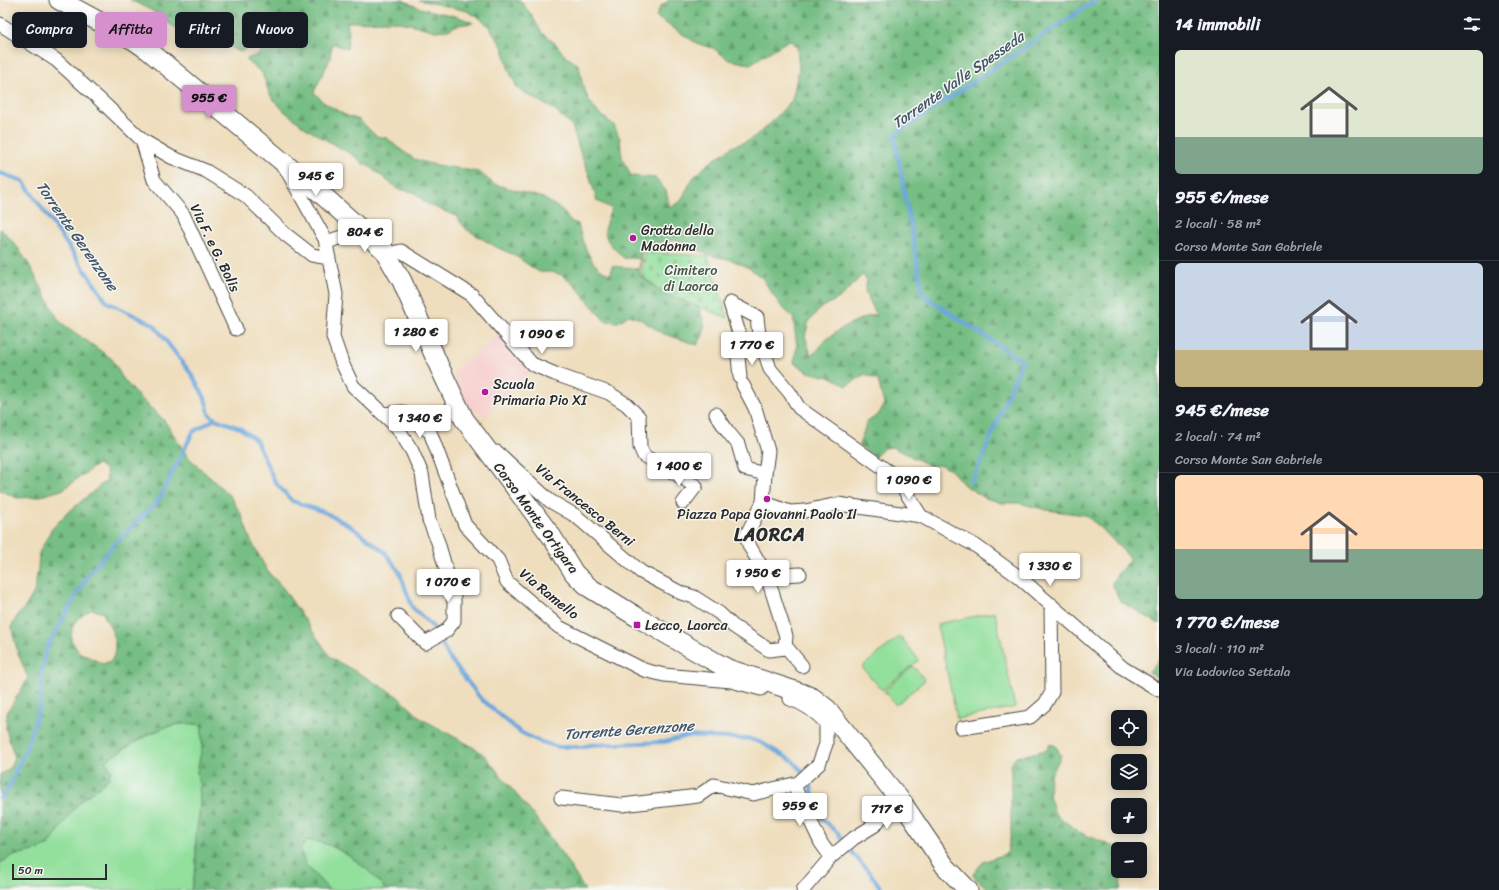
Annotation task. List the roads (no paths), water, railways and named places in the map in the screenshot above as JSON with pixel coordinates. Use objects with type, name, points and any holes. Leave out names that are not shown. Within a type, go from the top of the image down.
[{"type":"main road","name":"Corso Monte Ortigara","points":[[59,0],[142,45],[281,160],[381,246],[402,281],[464,419],[552,537],[574,573],[590,588],[637,617],[728,669],[783,692],[813,698],[827,709],[897,797],[945,866],[968,890]]},
{"type":"street","points":[[0,24],[56,60],[142,140],[171,157],[206,172],[246,196],[285,234],[312,254],[329,258]]},
{"type":"street","name":"Via F. e G. Bolis","points":[[142,140],[154,180],[183,214],[236,330]]},
{"type":"street","points":[[281,160],[326,243],[336,294],[333,337],[342,363],[353,386],[397,427],[412,451],[422,474],[429,520],[438,542],[454,597],[450,626]]},
{"type":"street","points":[[326,243],[342,236],[365,232]]},
{"type":"street","points":[[387,254],[401,251],[472,295],[532,364],[555,374],[609,393],[626,404],[639,417],[640,447],[644,456],[689,482],[684,503]]},
{"type":"street","points":[[802,666],[788,649],[785,648],[786,636],[766,576],[750,547],[746,536],[763,502],[764,474],[768,451],[755,408],[742,381],[738,357],[741,340],[730,303],[757,317],[759,335],[770,369],[790,393],[799,408],[896,476],[921,516]]},
{"type":"street","name":"Via Ramello","points":[[383,414],[402,412],[430,432],[465,525],[498,560],[508,582],[559,627],[644,670],[664,675],[731,681],[783,692],[816,712],[826,723],[826,744],[819,764],[796,784]]},
{"type":"street","points":[[716,414],[738,444],[745,469],[764,474]]},
{"type":"street","name":"Via Francesco Berni","points":[[474,433],[486,442],[550,501],[576,516],[641,572],[694,597],[719,613],[733,626],[769,650],[785,648]]},
{"type":"street","points":[[763,502],[790,512],[805,511],[838,504],[921,516],[976,546],[1019,577],[1123,668],[1159,690]]},
{"type":"street","points":[[766,576],[800,574]]},
{"type":"street","points":[[398,616],[425,643],[450,626],[460,613],[460,591]]},
{"type":"street","points":[[962,728],[1030,717],[1045,704],[1052,692],[1051,604]]},
{"type":"street","points":[[561,798],[622,805],[698,796],[714,785],[753,794],[796,784],[821,843],[831,857]]},
{"type":"street","points":[[802,890],[831,857],[842,847],[875,825],[897,797]]},
{"type":"waterway","name":"Torrente Valle Spesseda","points":[[971,482],[1022,361],[923,295],[894,135],[1096,0]]},
{"type":"waterway","name":"Torrente Gerenzone","points":[[0,173],[23,181],[107,302],[154,325],[192,375],[205,398],[209,414],[215,419],[240,428],[256,440],[275,482],[292,501],[324,512],[349,525],[385,552],[400,573],[412,607],[434,628],[448,656],[481,699],[520,732],[538,741],[558,747],[665,742],[688,736],[750,739],[762,743],[793,761],[810,780],[814,803],[822,819],[837,832],[882,890]]},
{"type":"waterway","points":[[0,798],[7,791],[27,746],[40,705],[41,674],[47,647],[88,575],[119,539],[158,501],[193,432],[215,419]]},
{"type":"place","name":"Grotta della Madonna","points":[[633,238]]},
{"type":"place","name":"Scuola Primaria Pio XI","points":[[485,392]]},
{"type":"place","name":"Piazza Papa Giovanni Paolo II","points":[[767,499]]},
{"type":"place","name":"Lecco, Laorca","points":[[637,625]]},
{"type":"district","name":"LAORCA","points":[[770,535]]},
{"type":"park label","name":"Cimitero di Laorca","points":[[691,278]]}]
